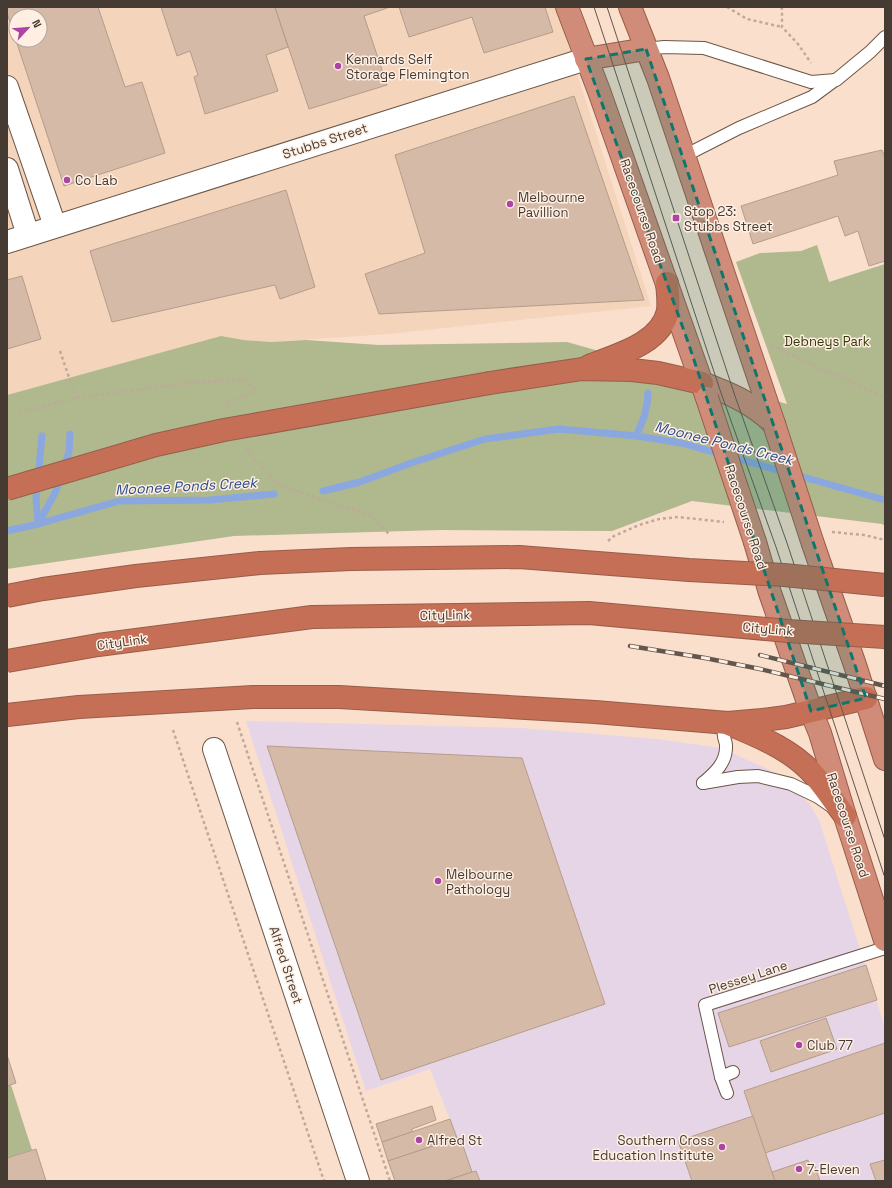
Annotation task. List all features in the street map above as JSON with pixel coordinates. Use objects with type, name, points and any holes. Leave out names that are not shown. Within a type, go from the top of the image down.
[{"type":"highway","name":"Racecourse Road","points":[[567,7],[599,91],[704,390],[755,542],[770,593],[810,711],[820,733],[844,816],[885,940]]},
{"type":"highway","points":[[630,7],[658,78],[746,338],[885,759]]},
{"type":"highway","name":"Stubbs Street","points":[[586,59],[646,49]]},
{"type":"highway","points":[[582,369],[642,343],[659,330],[666,317],[668,304],[667,283]]},
{"type":"highway","points":[[7,489],[156,445],[224,430],[483,384],[582,369],[632,370],[658,373],[704,390],[729,393],[765,414],[774,424]]},
{"type":"highway","points":[[7,596],[43,589],[136,576],[260,563],[351,559],[519,557],[784,575],[885,585]]},
{"type":"highway","name":"CityLink","points":[[7,661],[98,644],[312,617],[589,613],[788,631],[885,637]]},
{"type":"highway","points":[[7,715],[79,707],[253,697],[339,697],[596,712],[720,722],[762,720],[866,698]]},
{"type":"highway","points":[[720,722],[768,741],[799,761],[815,776],[844,816]]},
{"type":"street","name":"Stubbs Street","points":[[7,242],[586,59]]},
{"type":"street","points":[[7,87],[55,226]]},
{"type":"street","points":[[7,169],[28,235]]},
{"type":"street","name":"Alfred Street","points":[[214,749],[358,1181]]},
{"type":"lane","points":[[684,156],[739,128],[812,97],[836,80],[870,52],[885,37]]},
{"type":"lane","points":[[646,49],[664,47],[704,48],[811,82],[836,80]]},
{"type":"lane","points":[[720,722],[726,745],[725,756],[721,765],[704,783],[738,777],[758,776],[791,784],[818,797],[844,816]]},
{"type":"lane","name":"Plessey Lane","points":[[727,1092],[721,1077],[705,1005],[885,948]]},
{"type":"lane","points":[[721,1077],[733,1072]]},
{"type":"path","points":[[727,7],[747,19],[782,28],[798,44],[813,66]]},
{"type":"path","points":[[781,7],[782,28]]},
{"type":"path","points":[[746,338],[760,340],[789,352],[885,398]]},
{"type":"path","points":[[60,351],[76,398]]},
{"type":"path","points":[[19,413],[76,398],[189,383],[245,378],[257,392],[226,403],[229,409]]},
{"type":"path","points":[[244,442],[250,455],[281,486],[370,515],[395,540]]},
{"type":"path","points":[[839,533],[864,535],[885,540]]},
{"type":"path","points":[[237,722],[390,1181]]},
{"type":"path","points":[[173,730],[324,1181]]},
{"type":"highlighted area","points":[[646,49],[866,698],[811,711],[688,342],[586,59]]},
{"type":"shaded area","points":[[7,7],[556,7],[651,306],[389,334],[271,342],[244,340],[221,336],[7,395]]},
{"type":"shaded area","points":[[246,721],[520,728],[657,739],[721,748],[770,770],[809,803],[819,820],[885,1028],[885,1181],[400,1181],[453,1127],[430,1069],[366,1091]]},
{"type":"green space","name":"Debneys Park","points":[[817,245],[829,282],[885,264],[885,526],[882,524],[692,501],[612,531],[440,530],[234,536],[7,569],[7,395],[221,336],[244,340],[271,342],[306,340],[379,345],[567,342],[787,404],[736,262],[760,253],[801,251]]},
{"type":"green space","points":[[11,1085],[32,1150],[7,1158],[7,1086]]},
{"type":"building","points":[[7,7],[98,7],[125,87],[142,82],[165,153],[64,186],[19,48],[48,48],[48,8],[8,8],[8,16]]},
{"type":"building","points":[[161,7],[275,7],[288,47],[266,55],[278,91],[205,114],[194,77],[198,75],[190,51],[177,56]]},
{"type":"building","name":"Kennards Self Storage Flemington","points":[[275,7],[390,7],[364,16],[387,85],[309,109]]},
{"type":"building","name":"Kennards Self Storage Flemington","points":[[399,7],[545,7],[553,32],[484,53],[472,17],[409,37]]},
{"type":"building","name":"Melbourne Pavillion","points":[[574,96],[644,300],[379,314],[365,274],[425,253],[395,155]]},
{"type":"building","points":[[882,150],[885,157],[885,261],[869,266],[858,231],[845,236],[838,216],[753,244],[741,206],[838,175],[834,161]]},
{"type":"building","points":[[286,190],[315,287],[280,299],[275,285],[112,322],[90,251]]},
{"type":"building","points":[[22,276],[41,339],[7,349],[7,280]]},
{"type":"building","name":"Melbourne Pathology","points":[[267,746],[522,758],[605,1004],[381,1080]]},
{"type":"building","points":[[866,965],[877,1000],[729,1047],[718,1013]]},
{"type":"building","name":"Club 77","points":[[826,1018],[837,1049],[771,1072],[760,1041]]},
{"type":"building","points":[[885,1043],[885,1113],[765,1153],[744,1091]]},
{"type":"building","points":[[7,1055],[16,1083],[7,1086]]},
{"type":"building","points":[[432,1106],[436,1120],[412,1129],[412,1132],[382,1142],[376,1124]]},
{"type":"building","name":"Southern Cross Education Institute","points":[[753,1116],[775,1181],[692,1181],[678,1141]]},
{"type":"building","name":"Alfred St","points":[[450,1119],[457,1138],[388,1161],[382,1142]]},
{"type":"building","points":[[460,1137],[472,1172],[445,1181],[395,1181],[388,1161]]},
{"type":"building","points":[[36,1149],[46,1181],[7,1181],[7,1158]]},
{"type":"building","name":"7-Eleven","points":[[808,1160],[809,1165],[814,1164],[820,1181],[775,1181],[772,1172]]},
{"type":"building","points":[[885,1160],[885,1181],[876,1181],[870,1164]]},
{"type":"building","points":[[476,1171],[480,1181],[445,1181],[472,1172]]},
{"type":"waterway","points":[[636,436],[645,415],[648,393]]},
{"type":"waterway","name":"Moonee Ponds Creek","points":[[323,491],[360,482],[411,463],[485,439],[559,429],[637,436],[681,443],[885,500]]},
{"type":"waterway","points":[[38,524],[55,493],[69,452],[70,434]]},
{"type":"waterway","points":[[38,524],[36,499],[42,436]]},
{"type":"waterway","name":"Moonee Ponds Creek","points":[[7,531],[38,524],[119,501],[210,500],[274,494]]},
{"type":"tram line","points":[[594,7],[720,390],[776,547],[885,878]]},
{"type":"tram line","points":[[607,7],[735,396],[787,543],[885,840]]},
{"type":"railway","points":[[630,646],[705,658],[760,669],[885,699]]},
{"type":"railway","points":[[760,655],[885,686]]},
{"type":"place","name":"Kennards Self Storage Flemington","points":[[338,66]]},
{"type":"place","name":"Co Lab","points":[[67,180]]},
{"type":"place","name":"Melbourne Pavillion","points":[[510,204]]},
{"type":"place","name":"Stop 23: Stubbs Street","points":[[676,218]]},
{"type":"place","name":"Melbourne Pathology","points":[[438,881]]},
{"type":"place","name":"Club 77","points":[[799,1045]]},
{"type":"place","name":"Alfred St","points":[[419,1140]]},
{"type":"place","name":"Southern Cross Education Institute","points":[[722,1147]]},
{"type":"place","name":"7-Eleven","points":[[799,1169]]}]
